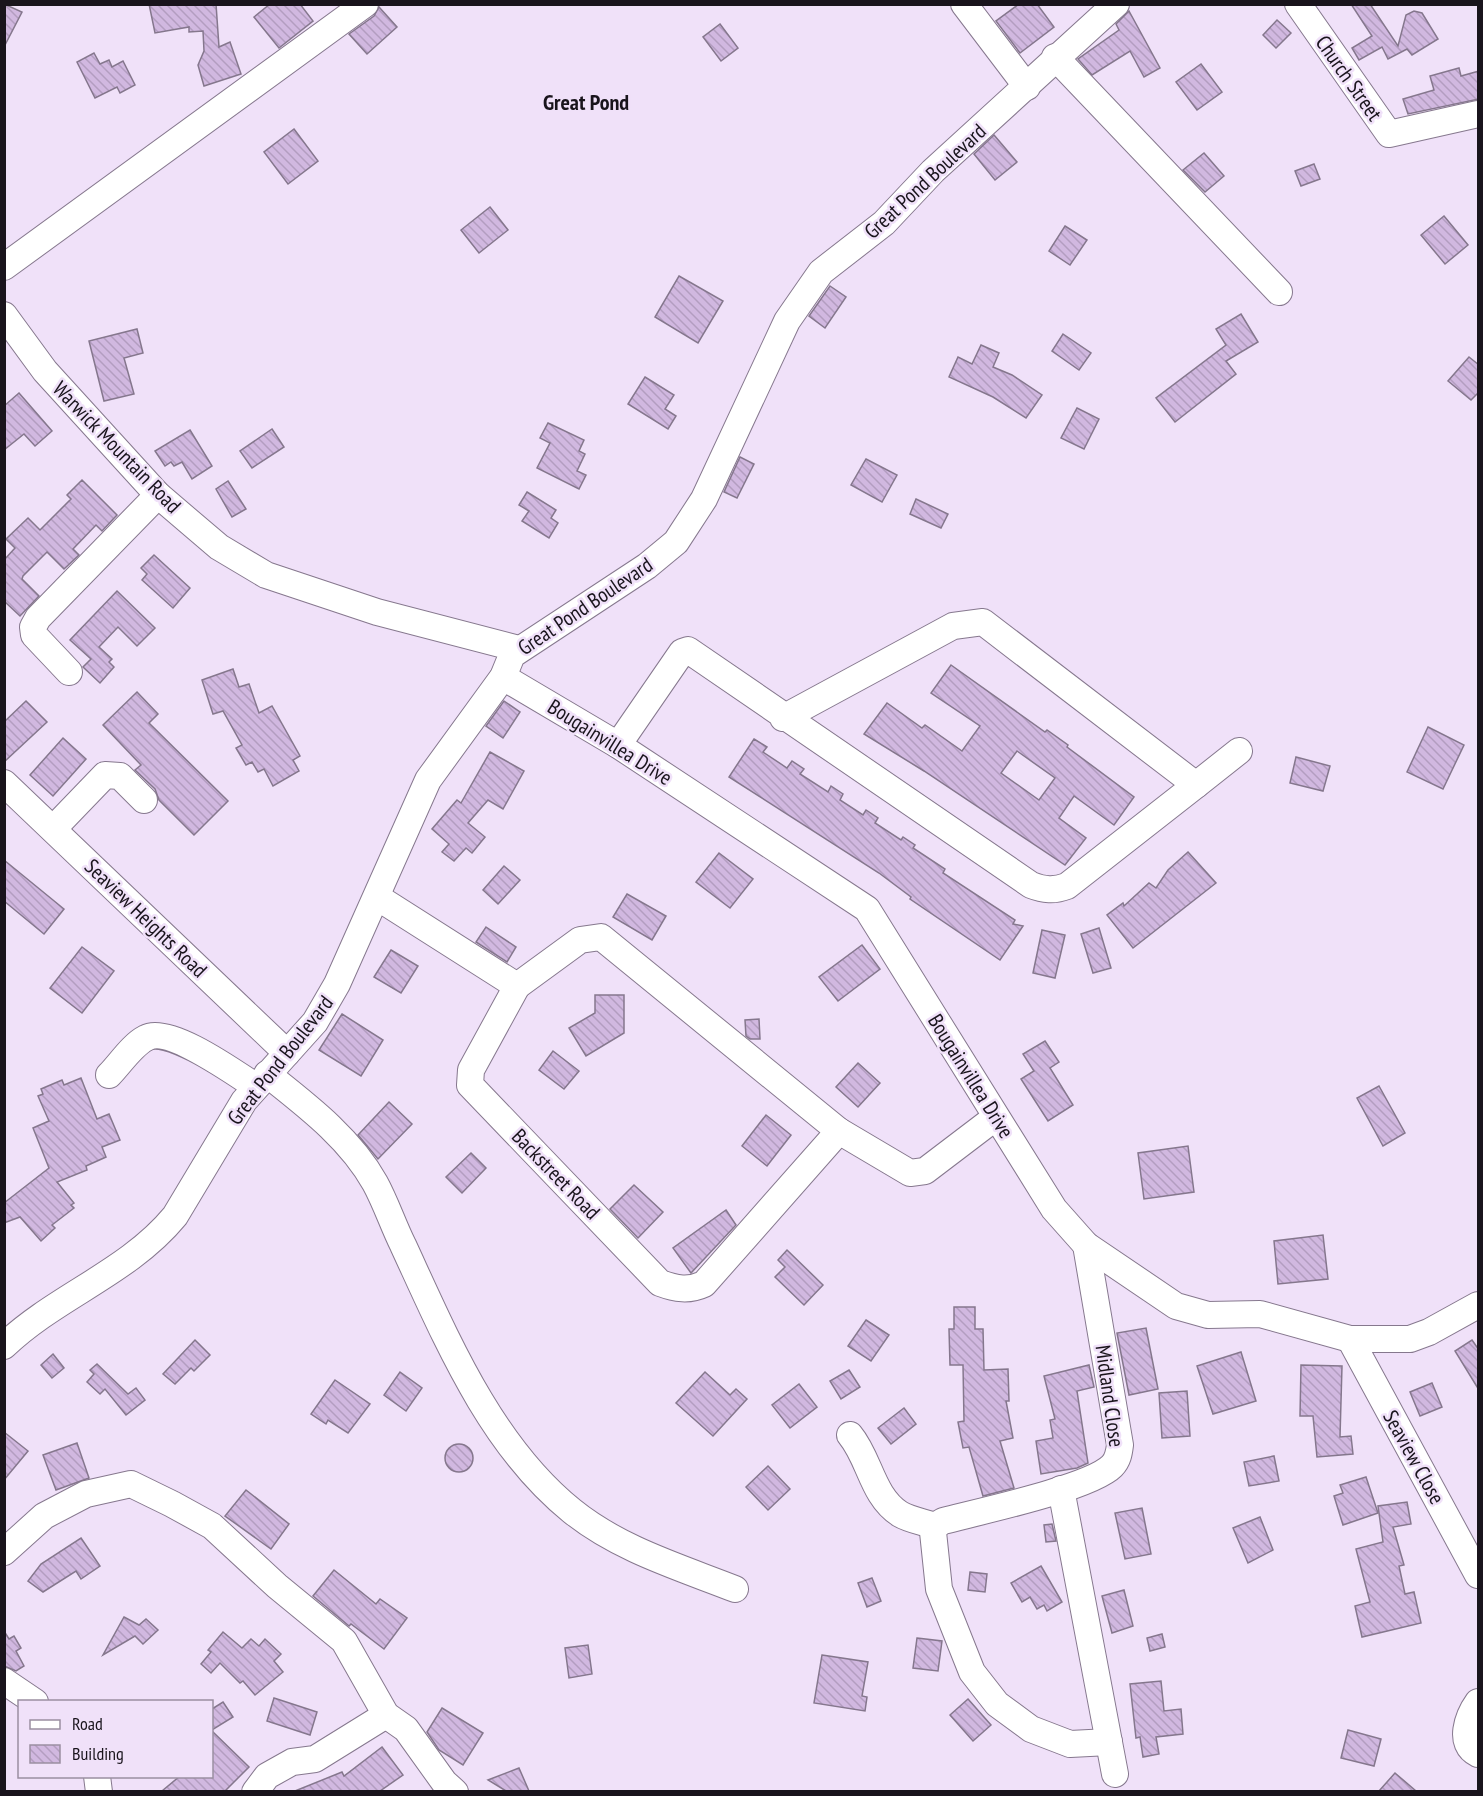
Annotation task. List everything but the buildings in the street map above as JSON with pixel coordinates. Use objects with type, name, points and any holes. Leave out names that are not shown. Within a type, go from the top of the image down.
[{"type":"street","points":[[4,267],[365,4]]},
{"type":"street","points":[[964,4],[1027,87]]},
{"type":"street","name":"Great Pond Boulevard","points":[[4,1346],[32,1321],[102,1279],[168,1224],[261,1080],[315,1022],[338,984],[429,780],[503,677],[512,655],[647,566],[676,542],[704,499],[775,345],[805,291],[827,266],[884,223],[933,171],[1027,87],[1055,57],[1116,4]]},
{"type":"street","name":"Church Street","points":[[1298,4],[1389,134],[1479,114]]},
{"type":"street","points":[[1055,57],[1279,292]]},
{"type":"street","name":"Warwick Mountain Road","points":[[4,315],[45,371],[158,495],[219,547],[266,575],[377,612],[519,649]]},
{"type":"street","points":[[69,672],[34,635],[33,627],[38,618],[158,495]]},
{"type":"street","points":[[783,718],[953,626],[983,622],[1196,785]]},
{"type":"street","points":[[618,745],[682,652],[688,651],[783,718],[1031,885],[1042,889],[1057,890],[1067,886],[1239,751]]},
{"type":"street","name":"Bougainvillea Drive","points":[[503,677],[618,745],[867,909],[1054,1209],[1086,1245],[1176,1306],[1208,1315],[1260,1314],[1350,1339],[1410,1339],[1429,1332],[1479,1305]]},
{"type":"street","points":[[52,829],[105,775],[120,776],[144,800]]},
{"type":"street","name":"Seaview Heights Road","points":[[4,783],[287,1053]]},
{"type":"street","points":[[377,897],[517,986],[580,940],[601,937],[839,1131],[910,1173],[925,1171],[996,1117]]},
{"type":"street","name":"Backstreet Road","points":[[517,986],[471,1070],[470,1085],[660,1282],[683,1289],[704,1284],[839,1131]]},
{"type":"street","points":[[109,1075],[146,1037],[163,1035],[261,1080],[310,1108],[348,1146],[375,1182],[465,1371],[516,1455],[572,1511],[622,1544],[735,1589]]},
{"type":"street","name":"Midland Close","points":[[935,1526],[943,1521],[1061,1489],[1102,1473],[1112,1466],[1119,1456],[1120,1445],[1086,1245]]},
{"type":"street","name":"Seaview Close","points":[[1350,1339],[1479,1575]]},
{"type":"street","points":[[850,1435],[861,1448],[880,1494],[900,1514],[935,1526],[933,1532],[939,1588],[972,1672],[997,1704],[1031,1729],[1070,1744],[1109,1742]]},
{"type":"street","points":[[4,1552],[44,1516],[86,1494],[131,1484],[212,1526],[277,1586],[344,1641],[386,1714],[406,1729],[444,1782],[455,1791]]},
{"type":"street","points":[[1061,1489],[1115,1774]]},
{"type":"street","points":[[4,1681],[33,1700]]},
{"type":"street","points":[[1479,1702],[1470,1714],[1466,1730],[1470,1747],[1479,1754]]},
{"type":"street","points":[[255,1791],[267,1776],[292,1762],[315,1759],[386,1714]]},
{"type":"district","name":"Great Pond","points":[[586,102]]}]
